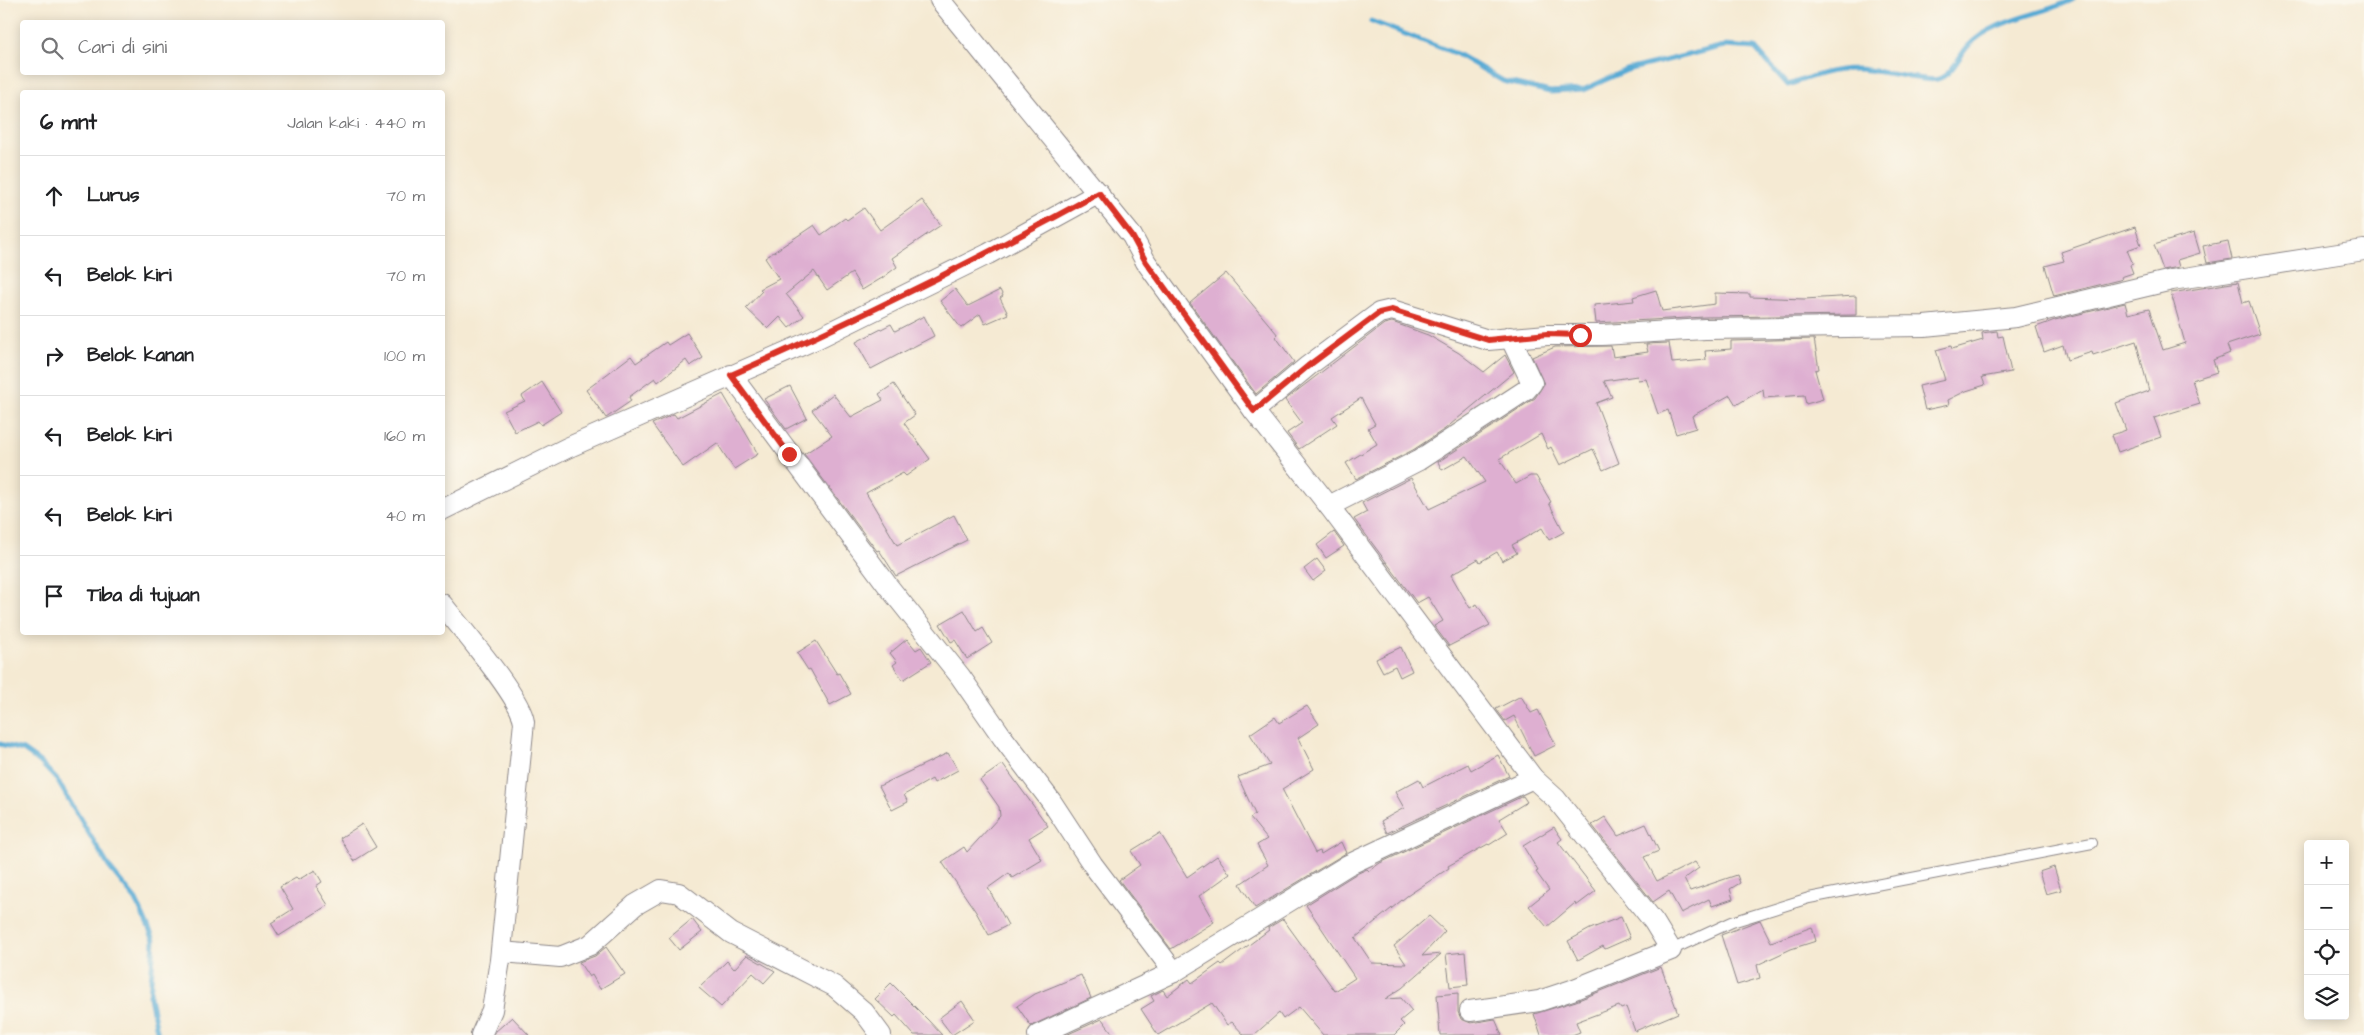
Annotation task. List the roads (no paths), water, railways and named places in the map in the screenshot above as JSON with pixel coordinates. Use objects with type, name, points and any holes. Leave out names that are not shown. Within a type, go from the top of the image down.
[{"type":"street","points":[[940,0],[1009,87],[1099,193],[1132,236],[1146,262],[1254,411],[1329,506],[1533,778],[1556,799],[1654,922],[1671,950],[1572,990],[1539,1000],[1470,1010]]},
{"type":"street","points":[[445,509],[567,448],[818,338],[970,263],[1099,193]]},
{"type":"street","points":[[1254,411],[1308,366],[1379,313],[1395,310],[1488,340],[1547,334],[1602,335],[1705,329],[1924,326],[1992,320],[2038,312],[2172,280],[2364,250]]},
{"type":"street","points":[[1329,506],[1420,460],[1526,390],[1532,383],[1531,378],[1510,337]]},
{"type":"street","points":[[731,375],[882,578],[960,676],[1003,738],[1051,801],[1093,865],[1174,972]]},
{"type":"street","points":[[445,608],[510,693],[523,717],[501,952],[492,1010],[481,1035]]},
{"type":"street","points":[[1038,1035],[1174,972],[1348,865],[1533,778]]},
{"type":"street","points":[[501,952],[560,957],[590,945],[635,906],[661,890],[670,891],[679,893],[731,933],[834,986],[864,1012],[881,1035]]},
{"type":"lane","points":[[1671,950],[1732,922],[1809,898],[2092,843]]},
{"type":"waterway","points":[[1371,21],[1457,54],[1503,81],[1550,92],[1583,90],[1627,70],[1724,46],[1755,48],[1788,85],[1813,76],[1846,69],[1863,69],[1922,79],[1938,79],[1948,73],[1968,46],[1991,29],[2072,0]]},
{"type":"waterway","points":[[0,744],[23,750],[40,762],[57,780],[109,867],[136,900],[154,940],[150,997],[158,1035]]}]
